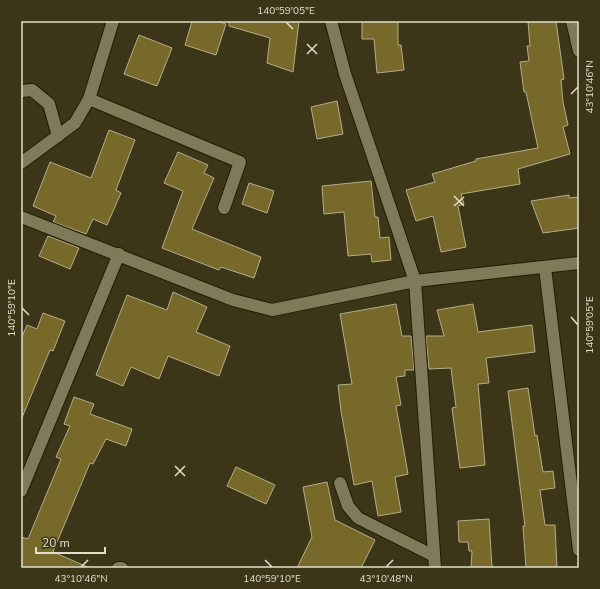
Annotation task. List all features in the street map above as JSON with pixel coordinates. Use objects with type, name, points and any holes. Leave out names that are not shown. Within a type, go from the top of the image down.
[{"type":"street","points":[[21,163],[75,123],[89,99],[114,21]]},
{"type":"street","points":[[331,21],[345,74],[415,281],[434,562]]},
{"type":"street","points":[[572,21],[579,51]]},
{"type":"street","points":[[21,90],[32,90],[49,104],[58,136]]},
{"type":"street","points":[[89,99],[240,162],[224,208]]},
{"type":"street","points":[[21,217],[119,254],[233,300],[272,310],[415,281],[545,268],[579,263]]},
{"type":"street","points":[[21,491],[119,254]]},
{"type":"street","points":[[545,268],[579,550]]},
{"type":"street","points":[[340,483],[348,506],[358,518],[434,562]]},
{"type":"building","points":[[192,21],[216,21],[226,24],[216,55],[185,45]]},
{"type":"building","points":[[229,21],[299,21],[293,72],[267,63],[270,38],[229,26]]},
{"type":"building","points":[[362,21],[398,21],[398,45],[401,45],[404,70],[377,73],[374,39],[362,39]]},
{"type":"building","points":[[528,21],[556,21],[564,79],[561,80],[563,102],[568,125],[563,127],[570,154],[518,169],[520,184],[461,194],[464,204],[458,206],[466,247],[441,252],[433,216],[416,221],[406,190],[435,182],[432,174],[476,161],[476,159],[538,148],[526,92],[524,92],[520,62],[529,61],[527,46],[530,46]]},
{"type":"building","points":[[139,35],[172,48],[157,86],[124,74]]},
{"type":"building","points":[[337,101],[343,134],[317,139],[311,107]]},
{"type":"building","points":[[109,130],[135,140],[116,190],[121,193],[107,225],[93,219],[86,234],[53,222],[56,216],[33,206],[50,162],[91,178]]},
{"type":"building","points":[[178,152],[208,165],[204,173],[214,178],[192,229],[261,257],[254,278],[221,267],[219,270],[162,248],[183,191],[164,183]]},
{"type":"building","points":[[371,181],[375,217],[378,217],[380,238],[389,237],[391,260],[372,262],[371,254],[348,256],[344,212],[324,214],[322,186]]},
{"type":"building","points":[[249,183],[274,191],[267,213],[242,204]]},
{"type":"building","points":[[569,195],[569,198],[579,197],[579,228],[543,233],[531,201]]},
{"type":"building","points":[[48,236],[79,248],[70,269],[39,256]]},
{"type":"building","points":[[173,292],[207,307],[196,332],[230,346],[219,376],[168,356],[159,379],[131,367],[123,386],[96,375],[127,295],[167,310]]},
{"type":"building","points":[[396,304],[402,336],[411,336],[414,370],[405,370],[405,376],[396,377],[401,405],[396,406],[408,474],[395,477],[401,512],[378,516],[372,481],[354,485],[338,385],[352,384],[340,314]]},
{"type":"building","points":[[473,304],[478,332],[532,325],[535,352],[486,358],[489,383],[478,384],[485,465],[460,468],[452,408],[456,407],[451,368],[429,369],[426,336],[444,336],[437,310]]},
{"type":"building","points":[[43,313],[65,321],[53,351],[50,350],[21,420],[21,339],[27,325],[37,329]]},
{"type":"building","points":[[528,388],[535,436],[537,435],[543,472],[553,471],[555,488],[540,490],[545,525],[555,525],[557,568],[526,568],[523,526],[525,526],[508,391]]},
{"type":"building","points":[[74,397],[94,404],[90,414],[132,429],[126,446],[106,439],[93,464],[90,463],[53,552],[90,568],[21,568],[21,537],[28,539],[61,459],[56,457],[70,426],[64,424]]},
{"type":"building","points":[[236,467],[275,485],[266,504],[227,486]]},
{"type":"building","points":[[327,482],[335,520],[375,540],[361,568],[297,568],[312,537],[303,487]]},
{"type":"building","points":[[489,519],[492,568],[471,568],[472,551],[469,551],[468,542],[459,542],[458,521]]}]
